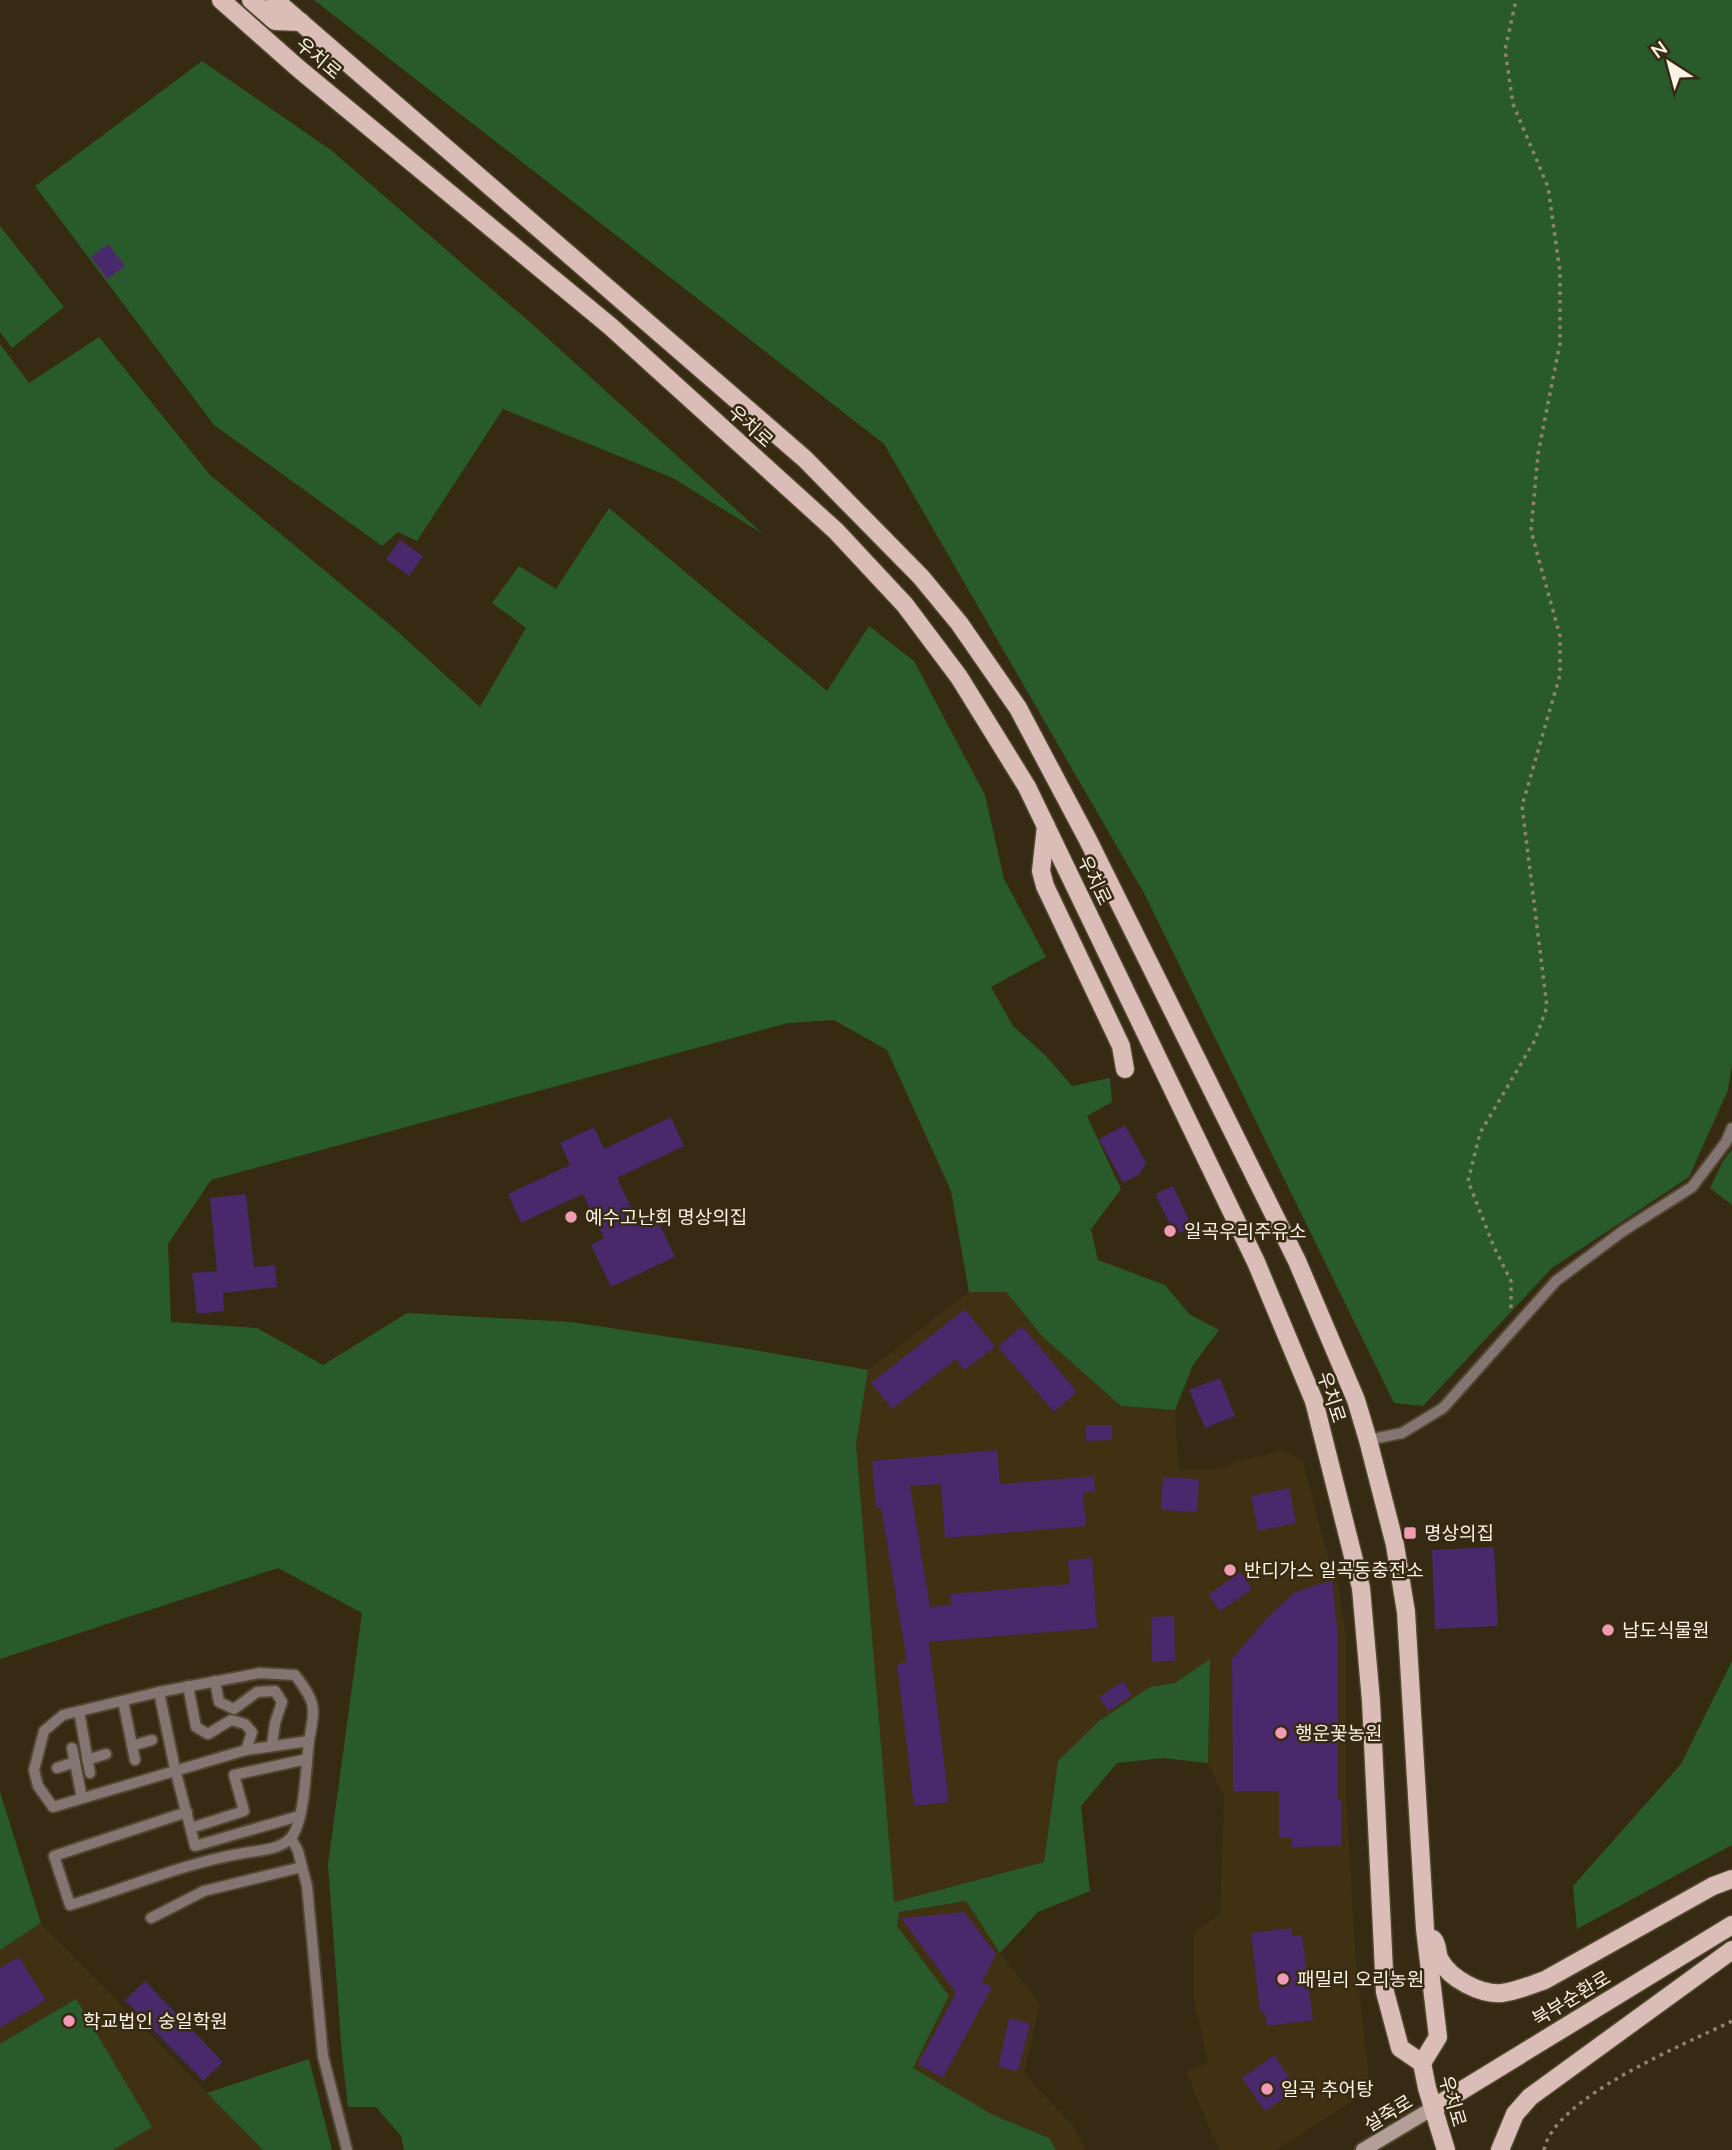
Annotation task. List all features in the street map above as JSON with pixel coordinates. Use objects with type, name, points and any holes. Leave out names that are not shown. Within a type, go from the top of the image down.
[{"type":"main road","name":"우치로","points":[[221,0],[299,69],[610,326],[836,531],[905,605],[959,677],[1027,787],[1256,1262],[1314,1401],[1361,1588],[1371,1702],[1385,1992],[1400,2048],[1422,2063],[1446,2150]]},
{"type":"main road","points":[[251,0],[275,21],[301,22]]},
{"type":"main road","name":"우치로","points":[[275,0],[805,459],[921,577],[959,622],[1018,708],[1088,841],[1297,1261],[1356,1400],[1368,1440],[1395,1545],[1406,1612],[1425,1929],[1438,2038],[1422,2063]]},
{"type":"main road","points":[[1046,826],[1041,871],[1045,886],[1121,1046],[1125,1069]]},
{"type":"main road","points":[[1425,1929],[1438,1945],[1439,1959],[1456,1978],[1473,1987],[1499,1993],[1545,1980],[1713,1886],[1732,1879]]},
{"type":"main road","name":"북부순환로","points":[[1433,2108],[1732,1925]]},
{"type":"main road","points":[[1500,2150],[1515,2114],[1530,2097],[1732,1950]]},
{"type":"main road","name":"설죽로","points":[[1363,2150],[1433,2108]]},
{"type":"lane","points":[[1368,1440],[1402,1433],[1443,1408],[1556,1281],[1623,1231],[1692,1187],[1726,1142],[1732,1128]]},
{"type":"lane","points":[[187,1812],[54,1856],[70,1905],[123,1890],[190,1865],[277,1847],[291,1838],[299,1816],[315,1713],[311,1696],[295,1675],[260,1673],[159,1692],[63,1715],[44,1731],[34,1770],[38,1786],[53,1807],[246,1750],[309,1741]]},
{"type":"lane","points":[[215,1681],[219,1702],[234,1709],[257,1692],[275,1691],[282,1702],[272,1745]]},
{"type":"lane","points":[[188,1686],[196,1727],[208,1734],[231,1720],[245,1724],[252,1732],[246,1750]]},
{"type":"lane","points":[[159,1692],[195,1846],[299,1816]]},
{"type":"lane","points":[[123,1701],[135,1760]]},
{"type":"lane","points":[[79,1711],[90,1773]]},
{"type":"lane","points":[[132,1746],[152,1740]]},
{"type":"lane","points":[[72,1748],[82,1798]]},
{"type":"lane","points":[[87,1760],[106,1754]]},
{"type":"lane","points":[[191,1828],[244,1811],[234,1775],[307,1759]]},
{"type":"lane","points":[[57,1768],[75,1762]]},
{"type":"lane","points":[[291,1838],[298,1851],[307,1886],[323,2056],[347,2150]]},
{"type":"lane","points":[[151,1918],[204,1891],[302,1867]]},
{"type":"path","points":[[1511,1333],[1511,1281],[1494,1247],[1468,1181],[1480,1133],[1535,1040],[1547,1007],[1522,806],[1560,675],[1560,636],[1531,531],[1538,454],[1560,343],[1560,272],[1548,187],[1513,104],[1505,50],[1516,0]]},
{"type":"path","points":[[1544,2150],[1546,2139],[1573,2109],[1612,2080],[1732,2021]]},
{"type":"shaded area","points":[[969,1292],[1006,1292],[1043,1337],[1121,1406],[1175,1410],[1179,1470],[1221,1469],[1238,1461],[1282,1451],[1302,1459],[1330,1565],[1338,1583],[1346,1636],[1346,1795],[1356,1962],[1370,2090],[1276,2150],[1219,2150],[1186,2072],[1208,2064],[1194,2000],[1194,1932],[1220,1914],[1224,1797],[1208,1763],[1209,1660],[1175,1683],[1150,1687],[1058,1761],[1044,1862],[893,1902],[856,1444],[868,1370]]},
{"type":"shaded area","points":[[966,1901],[1000,1953],[1040,2004],[1024,2073],[1073,2126],[1086,2150],[1056,2150],[1049,2138],[995,2116],[913,2068],[949,1996],[897,1926],[899,1912]]},
{"type":"shaded area","name":"학교법인 숭일학원","points":[[41,1923],[263,2150],[0,2150],[0,1950]]},
{"type":"green space","points":[[314,0],[1732,0],[1732,1064],[1728,1090],[1689,1177],[1552,1268],[1423,1406],[1394,1403],[1145,895],[884,444]]},
{"type":"green space","points":[[202,61],[331,150],[532,324],[763,534],[673,478],[503,409],[417,541],[398,532],[382,546],[214,425],[35,186]]},
{"type":"green space","points":[[0,226],[64,307],[12,348],[0,332]]},
{"type":"green space","points":[[99,337],[210,475],[396,630],[480,707],[526,628],[492,603],[519,566],[556,589],[609,508],[827,691],[869,626],[914,661],[985,795],[1004,879],[1046,957],[991,987],[1013,1026],[1045,1055],[1072,1086],[1110,1078],[1112,1102],[1087,1116],[1121,1189],[1091,1229],[1098,1260],[1165,1285],[1189,1314],[1219,1330],[1193,1365],[1175,1410],[1121,1406],[1043,1337],[1006,1292],[969,1292],[951,1191],[887,1050],[834,1020],[788,1023],[211,1180],[168,1244],[171,1322],[257,1328],[323,1365],[407,1313],[571,1322],[868,1370],[856,1444],[894,1902],[1044,1862],[1058,1761],[1099,1721],[1150,1687],[1175,1683],[1210,1659],[1208,1763],[1163,1758],[1117,1763],[1081,1806],[1090,1891],[1038,1912],[1000,1953],[966,1901],[899,1912],[897,1926],[949,1996],[913,2068],[995,2116],[1049,2138],[1056,2150],[404,2150],[401,2136],[376,2107],[348,2107],[342,2055],[328,1864],[362,1613],[278,1568],[0,1659],[0,344],[29,383]]},
{"type":"green space","points":[[1732,1149],[1732,1205],[1710,1188]]},
{"type":"green space","points":[[1732,1661],[1732,1845],[1577,1929],[1573,1886],[1681,1764]]},
{"type":"green space","points":[[0,1792],[41,1923],[0,1950]]},
{"type":"green space","points":[[76,1999],[152,2127],[113,2150],[0,2150],[0,2044]]},
{"type":"green space","points":[[309,2059],[332,2150],[263,2150],[207,2093]]},
{"type":"building","points":[[108,244],[125,266],[107,279],[91,257]]},
{"type":"building","points":[[400,540],[423,556],[409,576],[386,559]]},
{"type":"building","points":[[671,1117],[684,1146],[617,1178],[638,1223],[655,1214],[675,1257],[611,1287],[591,1245],[604,1238],[583,1194],[521,1223],[508,1194],[570,1165],[560,1143],[594,1127],[604,1149]]},
{"type":"building","points":[[1125,1125],[1146,1163],[1140,1174],[1123,1183],[1099,1139]]},
{"type":"building","points":[[1173,1186],[1192,1227],[1175,1235],[1155,1194]]},
{"type":"building","points":[[246,1194],[254,1267],[275,1265],[277,1287],[223,1293],[224,1311],[197,1314],[192,1273],[217,1271],[210,1198]]},
{"type":"building","points":[[965,1309],[995,1347],[964,1370],[956,1359],[892,1409],[871,1383]]},
{"type":"building","points":[[1022,1326],[1077,1392],[1054,1412],[998,1347]]},
{"type":"building","points":[[1220,1378],[1235,1416],[1205,1428],[1189,1390]]},
{"type":"building","points":[[1086,1425],[1112,1425],[1112,1440],[1086,1441]]},
{"type":"building","points":[[997,1450],[1000,1484],[1094,1476],[1095,1491],[1083,1493],[1086,1526],[945,1538],[941,1484],[910,1486],[930,1607],[951,1605],[950,1594],[1070,1584],[1068,1560],[1092,1558],[1097,1628],[929,1642],[949,1802],[914,1806],[897,1664],[907,1662],[881,1508],[876,1508],[872,1461]]},
{"type":"building","points":[[1163,1477],[1199,1479],[1197,1512],[1161,1510]]},
{"type":"building","points":[[1289,1488],[1296,1523],[1258,1531],[1251,1496]]},
{"type":"building","points":[[1494,1547],[1498,1626],[1435,1629],[1432,1550]]},
{"type":"building","points":[[1240,1572],[1252,1589],[1220,1611],[1208,1595]]},
{"type":"building","points":[[1332,1580],[1338,1636],[1338,1800],[1341,1800],[1341,1846],[1292,1847],[1292,1838],[1279,1838],[1279,1791],[1233,1791],[1232,1659],[1267,1618],[1295,1592]]},
{"type":"building","points":[[1174,1616],[1175,1661],[1152,1662],[1151,1617]]},
{"type":"building","points":[[1123,1681],[1132,1695],[1109,1711],[1099,1697]]},
{"type":"building","points":[[964,1912],[996,1954],[982,1982],[992,1987],[943,2078],[918,2064],[956,1993],[901,1918]]},
{"type":"building","points":[[1292,1928],[1292,1936],[1302,1935],[1313,2020],[1267,2026],[1265,2013],[1260,2011],[1251,1933]]},
{"type":"building","points":[[19,1957],[46,2000],[0,2028],[0,1968]]},
{"type":"building","points":[[145,1981],[223,2062],[203,2081],[125,2000]]},
{"type":"building","points":[[1009,2018],[1030,2023],[1018,2071],[998,2067]]},
{"type":"building","points":[[1274,2055],[1297,2089],[1265,2111],[1242,2078]]},
{"type":"place","name":"예수고난회 명상의집","points":[[571,1217]]},
{"type":"place","name":"일곡우리주유소","points":[[1170,1231]]},
{"type":"place","name":"명상의집","points":[[1410,1533]]},
{"type":"place","name":"반디가스 일곡동충전소","points":[[1230,1570]]},
{"type":"place","name":"남도식물원","points":[[1608,1630]]},
{"type":"place","name":"행운꽃농원","points":[[1281,1733]]},
{"type":"place","name":"패밀리 오리농원","points":[[1283,1979]]},
{"type":"place","name":"학교법인 숭일학원","points":[[69,2021]]},
{"type":"place","name":"일곡 추어탕","points":[[1267,2089]]}]
